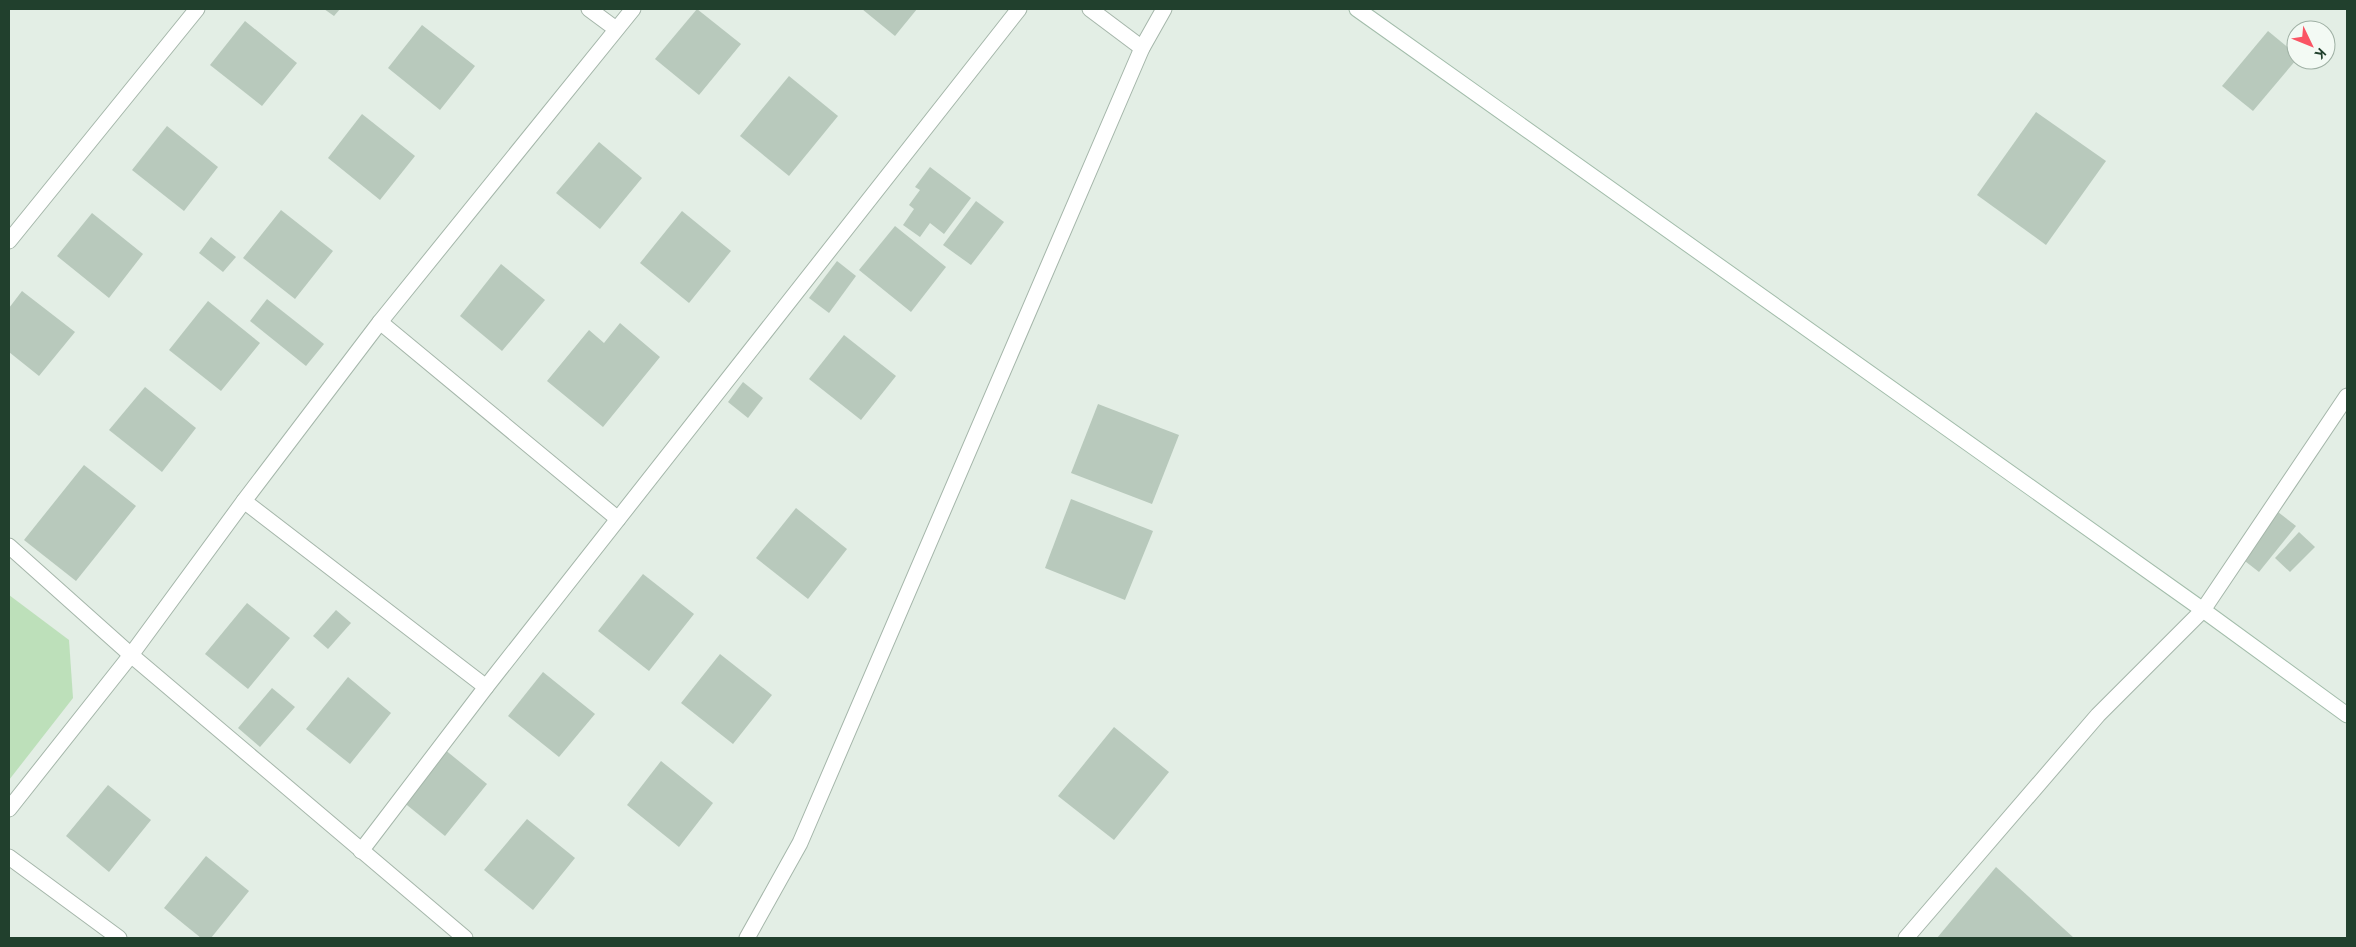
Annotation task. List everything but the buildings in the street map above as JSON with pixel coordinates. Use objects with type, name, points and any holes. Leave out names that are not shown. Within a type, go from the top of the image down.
[{"type":"street","points":[[9,241],[197,9]]},
{"type":"street","points":[[589,9],[616,29]]},
{"type":"street","points":[[9,809],[131,655],[244,501],[380,322],[632,9]]},
{"type":"street","points":[[361,851],[486,687],[1019,9]]},
{"type":"street","points":[[1090,9],[1142,48]]},
{"type":"street","points":[[747,938],[800,843],[1142,48],[1164,9]]},
{"type":"street","points":[[1357,9],[2203,610],[2347,715]]},
{"type":"street","points":[[380,322],[618,519]]},
{"type":"street","points":[[1906,938],[2098,716],[2203,610],[2347,396]]},
{"type":"street","points":[[244,501],[486,687]]},
{"type":"street","points":[[9,546],[131,655],[465,938]]},
{"type":"street","points":[[9,857],[119,938]]},
{"type":"green space","points":[[9,595],[69,640],[73,698],[9,780]]}]
